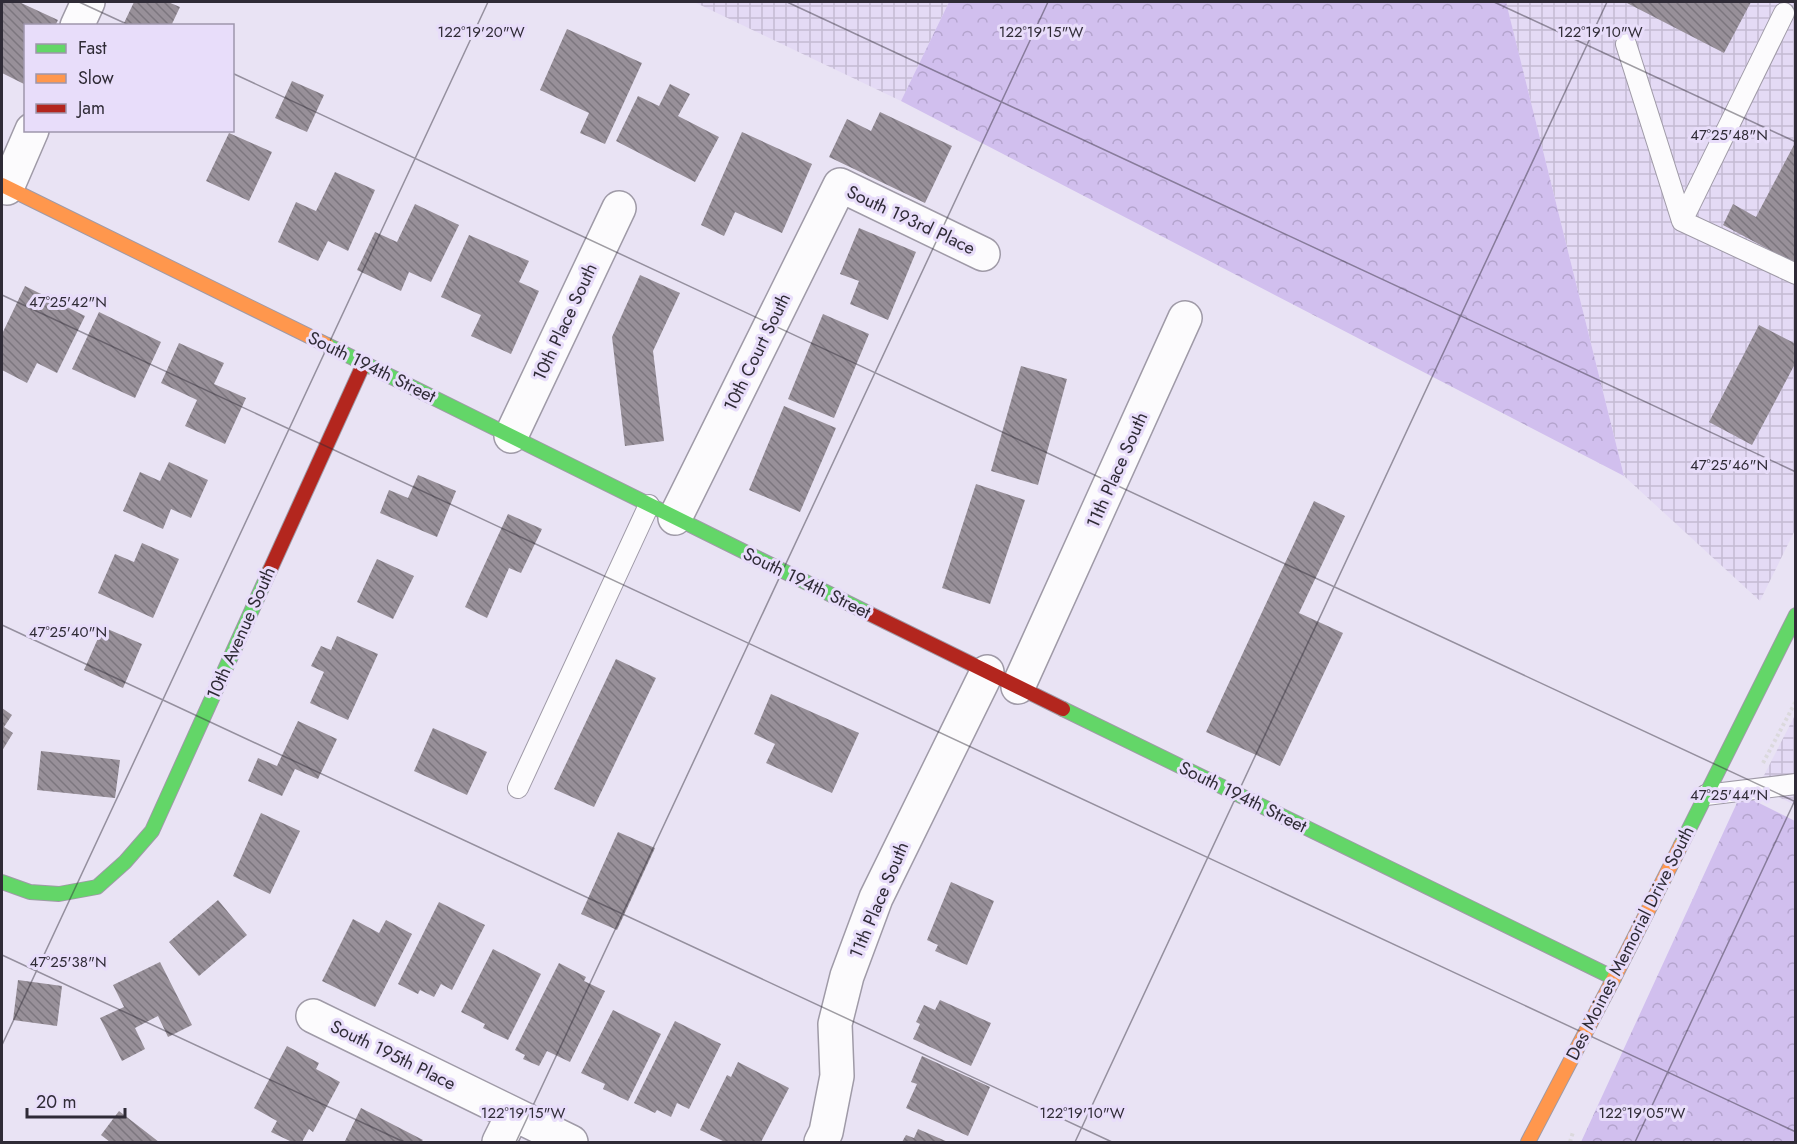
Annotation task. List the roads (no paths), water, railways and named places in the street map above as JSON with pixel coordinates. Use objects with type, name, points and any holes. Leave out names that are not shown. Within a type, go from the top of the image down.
[{"type":"street","points":[[79,24],[88,2]]},
{"type":"street","points":[[4,187],[31,132]]},
{"type":"street","name":"South 193rd Place","points":[[840,185],[983,254]]},
{"type":"street","name":"10th Court South","points":[[662,511],[840,185]]},
{"type":"street","name":"South 194th Street","points":[[4,187],[987,672],[1614,978]]},
{"type":"street","name":"10th Place South","points":[[511,436],[619,208]]},
{"type":"street","name":"11th Place South","points":[[1018,687],[1185,318]]},
{"type":"street","name":"10th Avenue South","points":[[2,882],[30,892],[59,894],[97,887],[152,831],[364,363]]},
{"type":"street","name":"Des Moines Memorial Drive South","points":[[1528,1143],[1614,978],[1796,615]]},
{"type":"street","name":"11th Place South","points":[[821,1143],[826,1132],[837,1076],[835,1024],[847,976],[876,898],[987,672]]},
{"type":"street","name":"South 195th Place","points":[[313,1016],[506,1128],[571,1143]]},
{"type":"lane","points":[[1682,221],[1784,13]]},
{"type":"lane","points":[[1626,44],[1682,221],[1796,274]]},
{"type":"lane","points":[[518,788],[662,511]]},
{"type":"lane","points":[[1706,795],[1796,784]]}]
